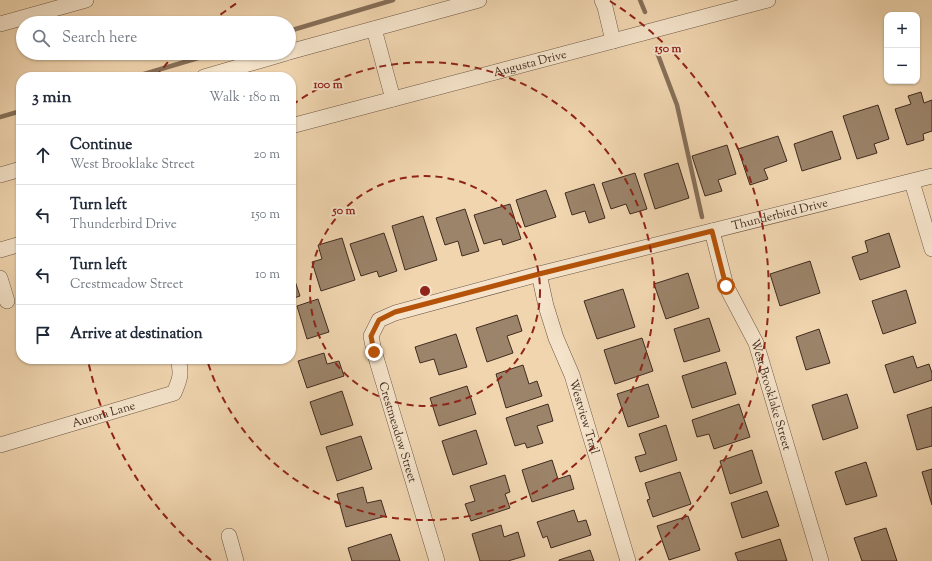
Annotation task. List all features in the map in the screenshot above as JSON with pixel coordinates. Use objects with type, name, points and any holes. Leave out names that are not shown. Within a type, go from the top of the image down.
[{"type":"street","points":[[24,16],[86,0]]},
{"type":"street","points":[[296,50],[479,0]]},
{"type":"street","points":[[602,0],[613,41]]},
{"type":"street","name":"Augusta Drive","points":[[296,125],[613,41],[742,3],[768,0]]},
{"type":"street","points":[[1,22],[16,18]]},
{"type":"street","points":[[374,29],[393,99]]},
{"type":"street","points":[[221,72],[262,60]]},
{"type":"street","points":[[0,175],[16,170]]},
{"type":"street","name":"Thunderbird Drive","points":[[395,312],[539,274],[932,176]]},
{"type":"street","points":[[912,182],[932,249]]},
{"type":"street","name":"West Brooklake Street","points":[[712,231],[726,286],[756,343],[821,561]]},
{"type":"street","points":[[0,250],[16,245]]},
{"type":"street","name":"Westview Trail","points":[[539,274],[546,306],[556,338],[572,375],[628,561]]},
{"type":"street","points":[[0,278],[8,302]]},
{"type":"street","name":"Crestmeadow Street","points":[[395,312],[379,320],[371,336],[374,352],[437,561]]},
{"type":"street","name":"Aurora Lane","points":[[0,445],[174,393],[180,381],[181,368],[180,364]]},
{"type":"street","points":[[229,536],[236,561]]},
{"type":"building","points":[[921,92],[924,103],[932,100],[932,131],[923,134],[924,140],[907,145],[895,109],[911,104],[908,96]]},
{"type":"building","points":[[878,105],[889,139],[874,144],[877,153],[857,159],[843,116]]},
{"type":"building","points":[[832,131],[841,159],[802,171],[794,144]]},
{"type":"building","points":[[778,136],[787,161],[764,169],[768,179],[750,185],[738,149]]},
{"type":"building","points":[[727,145],[736,174],[718,180],[722,191],[705,196],[692,156]]},
{"type":"building","points":[[678,163],[689,198],[655,209],[644,174]]},
{"type":"building","points":[[635,173],[647,209],[630,214],[626,204],[611,209],[602,183]]},
{"type":"building","points":[[594,184],[605,218],[589,223],[585,211],[572,215],[565,193]]},
{"type":"building","points":[[546,190],[556,217],[525,227],[516,200]]},
{"type":"building","points":[[510,204],[521,239],[503,245],[501,239],[484,244],[474,215]]},
{"type":"building","points":[[465,209],[479,251],[462,256],[458,241],[445,245],[436,218]]},
{"type":"building","points":[[423,216],[437,260],[405,270],[392,226]]},
{"type":"building","points":[[384,233],[397,271],[379,277],[377,271],[361,276],[350,244]]},
{"type":"building","points":[[889,233],[900,267],[860,280],[852,257],[868,252],[865,241]]},
{"type":"building","points":[[342,238],[355,280],[321,291],[312,262],[322,259],[318,245]]},
{"type":"building","points":[[810,261],[820,293],[780,306],[770,274]]},
{"type":"building","points":[[688,273],[699,308],[666,319],[654,284]]},
{"type":"building","points":[[296,284],[300,296],[296,297]]},
{"type":"building","points":[[623,289],[635,327],[597,339],[584,301]]},
{"type":"building","points":[[906,290],[916,323],[883,334],[872,301]]},
{"type":"building","points":[[318,299],[329,332],[307,339],[297,306]]},
{"type":"building","points":[[517,315],[522,331],[507,336],[513,353],[487,362],[476,328]]},
{"type":"building","points":[[709,318],[720,351],[684,362],[674,329]]},
{"type":"building","points":[[819,329],[830,363],[806,370],[796,337]]},
{"type":"building","points":[[456,334],[467,367],[439,375],[434,359],[420,363],[415,347]]},
{"type":"building","points":[[642,338],[653,371],[615,384],[604,350]]},
{"type":"building","points":[[324,353],[327,364],[339,361],[344,376],[307,388],[298,361]]},
{"type":"building","points":[[913,356],[917,368],[929,364],[932,373],[932,380],[894,393],[885,365]]},
{"type":"building","points":[[726,362],[736,394],[692,408],[682,376]]},
{"type":"building","points":[[523,365],[529,384],[537,381],[542,396],[506,408],[496,374]]},
{"type":"building","points":[[648,384],[659,417],[628,427],[617,394]]},
{"type":"building","points":[[467,386],[476,414],[439,426],[430,398]]},
{"type":"building","points":[[342,391],[353,425],[321,435],[310,402]]},
{"type":"building","points":[[847,394],[858,428],[823,440],[812,405]]},
{"type":"building","points":[[548,404],[553,421],[537,426],[543,443],[527,448],[525,443],[515,446],[506,418]]},
{"type":"building","points":[[739,404],[750,437],[714,449],[709,434],[697,437],[692,420]]},
{"type":"building","points":[[932,407],[932,446],[917,450],[907,415]]},
{"type":"building","points":[[666,425],[677,460],[640,472],[635,457],[646,454],[639,434]]},
{"type":"building","points":[[476,430],[487,464],[453,475],[442,441]]},
{"type":"building","points":[[361,436],[372,469],[337,481],[326,447]]},
{"type":"building","points":[[752,450],[762,483],[730,494],[720,461]]},
{"type":"building","points":[[552,460],[558,479],[570,475],[574,489],[532,502],[522,470]]},
{"type":"building","points":[[866,462],[877,496],[846,505],[835,472]]},
{"type":"building","points":[[932,469],[932,505],[922,472]]},
{"type":"building","points":[[680,472],[691,504],[653,517],[647,500],[650,499],[645,483]]},
{"type":"building","points":[[505,475],[510,492],[505,494],[510,508],[471,521],[465,504],[475,501],[470,486]]},
{"type":"building","points":[[363,487],[367,503],[381,500],[386,516],[346,527],[337,494]]},
{"type":"building","points":[[767,491],[779,526],[742,538],[731,503]]},
{"type":"building","points":[[574,510],[578,522],[586,520],[591,535],[551,548],[547,536],[543,538],[537,522]]},
{"type":"building","points":[[688,516],[700,550],[669,560],[657,526]]},
{"type":"building","points":[[501,525],[504,537],[518,532],[525,556],[508,561],[480,561],[472,534]]},
{"type":"building","points":[[886,528],[897,561],[862,561],[854,538]]},
{"type":"building","points":[[391,534],[400,561],[352,561],[348,548]]},
{"type":"building","points":[[780,539],[787,561],[738,561],[735,553]]},
{"type":"building","points":[[590,550],[594,561],[559,561],[559,560]]},
{"type":"waterway","points":[[296,29],[393,0]]},
{"type":"waterway","points":[[640,0],[645,12]]},
{"type":"waterway","points":[[655,47],[677,105],[702,217]]},
{"type":"waterway","points":[[151,72],[191,60]]},
{"type":"waterway","points":[[0,117],[16,112]]},
{"type":"route","points":[[374,352],[371,336],[379,320],[395,312],[712,231],[726,286]]}]
